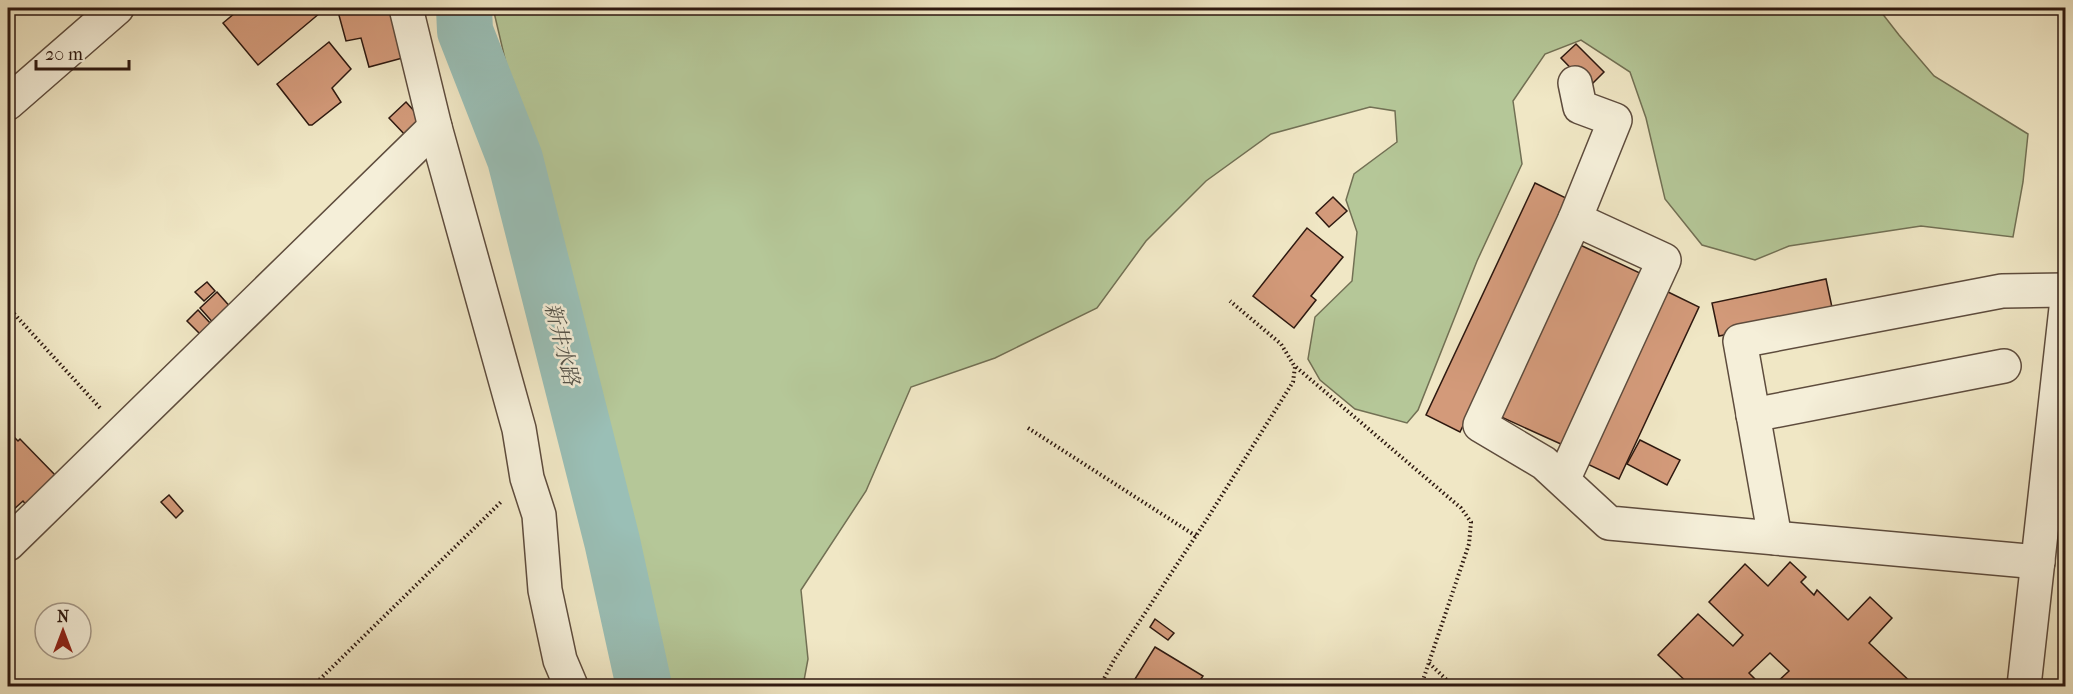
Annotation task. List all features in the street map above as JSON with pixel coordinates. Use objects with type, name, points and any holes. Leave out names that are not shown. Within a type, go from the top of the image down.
[{"type":"street","points":[[8,103],[117,8]]},
{"type":"street","points":[[406,8],[435,127],[519,429],[527,478],[539,514],[545,590],[560,660],[571,687]]},
{"type":"street","points":[[1575,83],[1580,107],[1615,120],[1575,219],[1480,425],[1544,463],[1609,523],[2038,562]]},
{"type":"street","points":[[8,544],[435,127]]},
{"type":"street","points":[[1563,480],[1664,260],[1575,219]]},
{"type":"street","points":[[1775,538],[1740,341],[2002,291],[2066,290]]},
{"type":"street","points":[[2024,687],[2066,308]]},
{"type":"street","points":[[1753,415],[2004,366]]},
{"type":"path","points":[[1230,301],[1281,344],[1295,367],[1461,508],[1471,522],[1469,544],[1421,687]]},
{"type":"path","points":[[8,307],[122,432]]},
{"type":"path","points":[[1100,687],[1114,660],[1196,536],[1293,382],[1295,367]]},
{"type":"path","points":[[1028,428],[1196,536]]},
{"type":"path","points":[[313,687],[527,478]]},
{"type":"path","points":[[1429,663],[1453,687]]},
{"type":"green space","points":[[493,8],[1878,8],[1934,76],[2028,134],[2023,182],[2013,237],[1921,226],[1789,246],[1755,260],[1702,245],[1665,199],[1646,118],[1630,72],[1581,40],[1545,54],[1513,101],[1522,164],[1477,261],[1418,410],[1407,423],[1355,409],[1320,380],[1308,359],[1315,317],[1352,281],[1357,232],[1346,200],[1354,174],[1397,142],[1395,111],[1370,107],[1271,134],[1206,181],[1146,241],[1097,308],[995,358],[911,387],[866,491],[801,590],[808,659],[803,686],[633,686],[633,673],[592,512],[563,305],[515,189],[509,76]]},
{"type":"building","points":[[241,8],[316,8],[320,13],[258,65],[223,23]]},
{"type":"building","points":[[337,8],[396,8],[410,56],[369,67],[361,38],[346,41]]},
{"type":"building","points":[[329,42],[351,69],[332,88],[341,102],[309,125],[277,84]]},
{"type":"building","points":[[1576,44],[1604,72],[1589,87],[1561,58]]},
{"type":"building","points":[[406,102],[424,122],[407,137],[389,118]]},
{"type":"building","points":[[1535,183],[1570,200],[1460,432],[1426,415]]},
{"type":"building","points":[[1333,197],[1347,211],[1329,227],[1316,213]]},
{"type":"building","points":[[1307,228],[1343,257],[1311,296],[1316,300],[1294,328],[1253,296]]},
{"type":"building","points":[[1578,244],[1642,274],[1563,445],[1499,416]]},
{"type":"building","points":[[1826,279],[1833,312],[1719,336],[1712,303]]},
{"type":"building","points":[[207,282],[215,291],[204,301],[195,292]]},
{"type":"building","points":[[1664,290],[1699,307],[1619,479],[1583,462]]},
{"type":"building","points":[[217,292],[233,310],[216,326],[200,308]]},
{"type":"building","points":[[198,310],[211,324],[200,334],[187,321]]},
{"type":"building","points":[[8,431],[18,441],[20,439],[57,477],[27,506],[23,501],[13,510],[8,505]]},
{"type":"building","points":[[1640,440],[1680,460],[1667,485],[1627,464]]},
{"type":"building","points":[[169,495],[183,511],[176,518],[161,502]]},
{"type":"building","points":[[1790,562],[1806,577],[1801,582],[1814,595],[1817,590],[1848,620],[1870,597],[1892,618],[1869,643],[1915,686],[1773,686],[1789,671],[1770,653],[1749,673],[1762,686],[1691,686],[1658,655],[1698,614],[1733,646],[1743,635],[1709,602],[1745,564],[1768,586]]},
{"type":"building","points":[[1155,619],[1174,633],[1168,640],[1150,627]]},
{"type":"building","points":[[1155,647],[1203,676],[1196,686],[1148,686],[1135,679]]},
{"type":"building","points":[[2066,654],[2066,677],[2059,671],[2064,664],[2061,660]]},
{"type":"waterway","name":"新井水路","points":[[464,8],[465,31],[515,159],[612,541],[644,686]]}]
